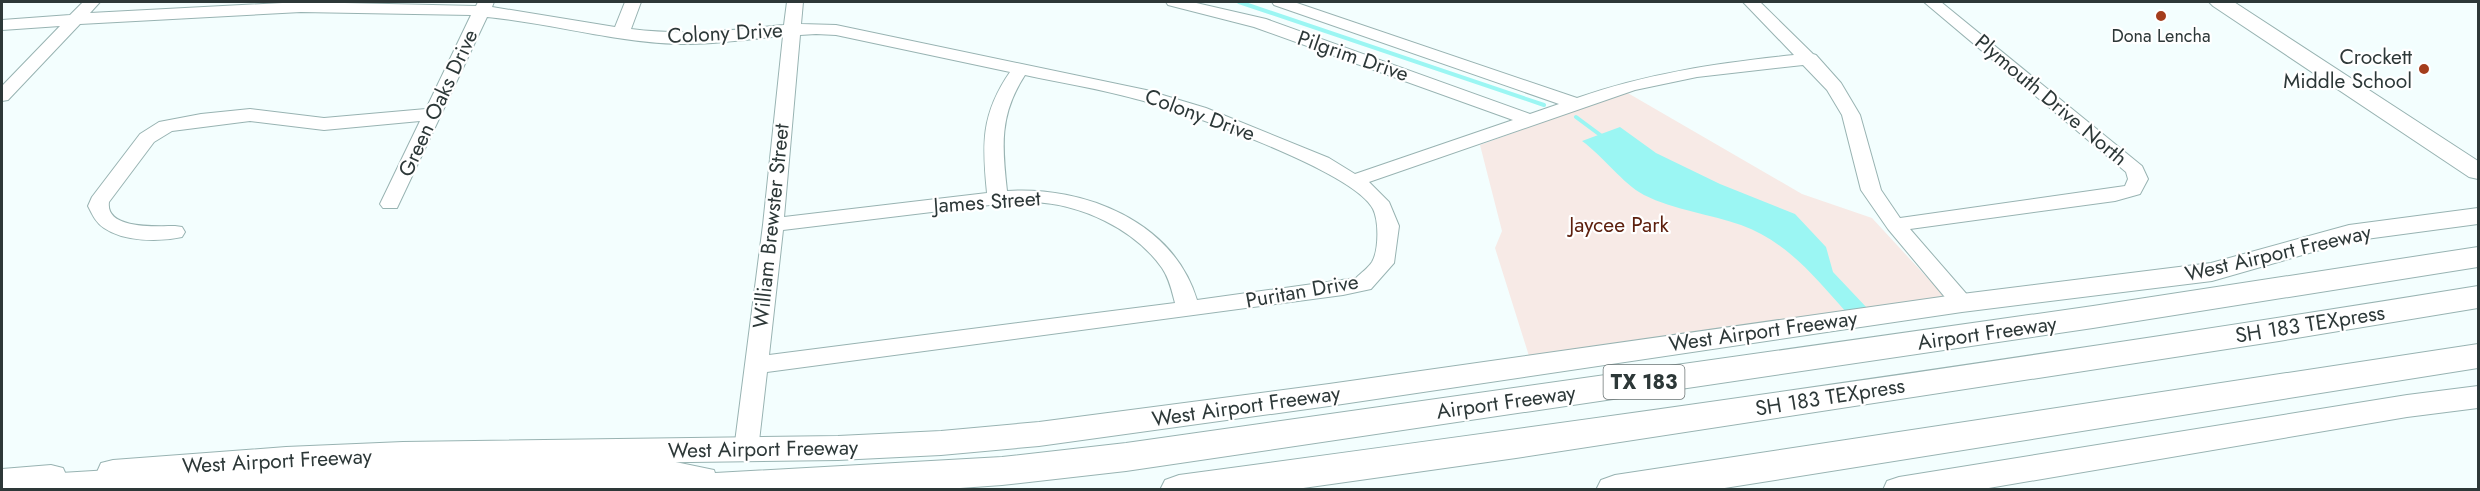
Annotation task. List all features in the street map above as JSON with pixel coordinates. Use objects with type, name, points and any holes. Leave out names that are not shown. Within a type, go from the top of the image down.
[{"type":"highway","name":"Airport Freeway","points":[[672,489],[1002,471],[1126,457],[2093,317],[2478,257]]},
{"type":"highway","name":"SH 183 TEXpress","points":[[1179,489],[1516,444],[2267,332],[2478,297]]},
{"type":"highway","name":"SH 183 TEXpress","points":[[1282,489],[1529,458],[1915,401],[2478,311]]},
{"type":"highway","points":[[1616,489],[2478,356]]},
{"type":"highway","points":[[28,489],[443,475],[661,473],[728,486]]},
{"type":"main road","points":[[2220,2],[2478,172]]},
{"type":"main road","points":[[2243,2],[2475,148]]},
{"type":"main road","points":[[2430,140],[2441,158],[2462,174],[2475,192],[2474,220]]},
{"type":"main road","name":"West Airport Freeway","points":[[2,482],[298,458],[403,454],[746,450],[941,442],[1039,434],[1341,393],[1962,303],[2212,272],[2349,233],[2474,220]]},
{"type":"main road","points":[[1899,489],[2407,406],[2478,397]]},
{"type":"street","points":[[2,96],[92,2]]},
{"type":"street","points":[[622,32],[633,2]]},
{"type":"street","name":"William Brewster Street","points":[[746,450],[773,225],[795,2]]},
{"type":"street","name":"Pilgrim Drive","points":[[1174,2],[1260,23],[1530,120]]},
{"type":"street","name":"Pilgrim Drive","points":[[1280,2],[1577,104]]},
{"type":"street","points":[[1751,2],[1810,59],[1835,87],[1845,102],[1859,138],[1870,190],[1895,225],[1962,303]]},
{"type":"street","name":"Plymouth Drive North","points":[[1895,225],[2115,195],[2133,190],[2138,179],[2135,170],[1932,2]]},
{"type":"street","name":"Colony Drive","points":[[2,25],[196,9],[329,4],[484,6],[622,32],[680,39],[792,29],[836,30],[1114,87],[1199,112],[1322,162],[1354,181]]},
{"type":"street","name":"Green Oaks Drive","points":[[390,204],[484,6]]},
{"type":"street","points":[[1354,181],[1629,86],[1670,76],[1810,59]]},
{"type":"street","points":[[998,198],[992,142],[994,119],[1004,92],[1021,68]]},
{"type":"street","points":[[175,232],[151,233],[121,230],[106,219],[98,206],[99,201],[143,142],[159,130],[201,120],[235,116],[278,117],[324,124],[433,114]]},
{"type":"street","name":"Puritan Drive","points":[[755,365],[1363,284],[1383,263],[1389,226],[1382,206],[1367,190],[1354,181]]},
{"type":"street","name":"James Street","points":[[773,225],[998,198],[1029,196],[1056,199],[1096,212],[1123,224],[1156,247],[1165,256],[1178,278],[1188,308]]},
{"type":"green space","name":"Jaycee Park","points":[[1626,92],[1802,194],[1872,218],[1946,298],[1529,356],[1495,248],[1502,231],[1480,145]]},
{"type":"water","points":[[1620,127],[1656,153],[1720,184],[1795,214],[1826,247],[1833,272],[1868,309],[1846,312],[1799,261],[1772,240],[1757,232],[1729,221],[1667,204],[1636,190],[1582,141]]},
{"type":"waterway","points":[[1239,2],[1544,105]]},
{"type":"waterway","points":[[1576,117],[1603,137]]},
{"type":"place","name":"Dona Lencha","points":[[2161,16]]},
{"type":"place","name":"Crockett Middle School","points":[[2424,69]]}]
